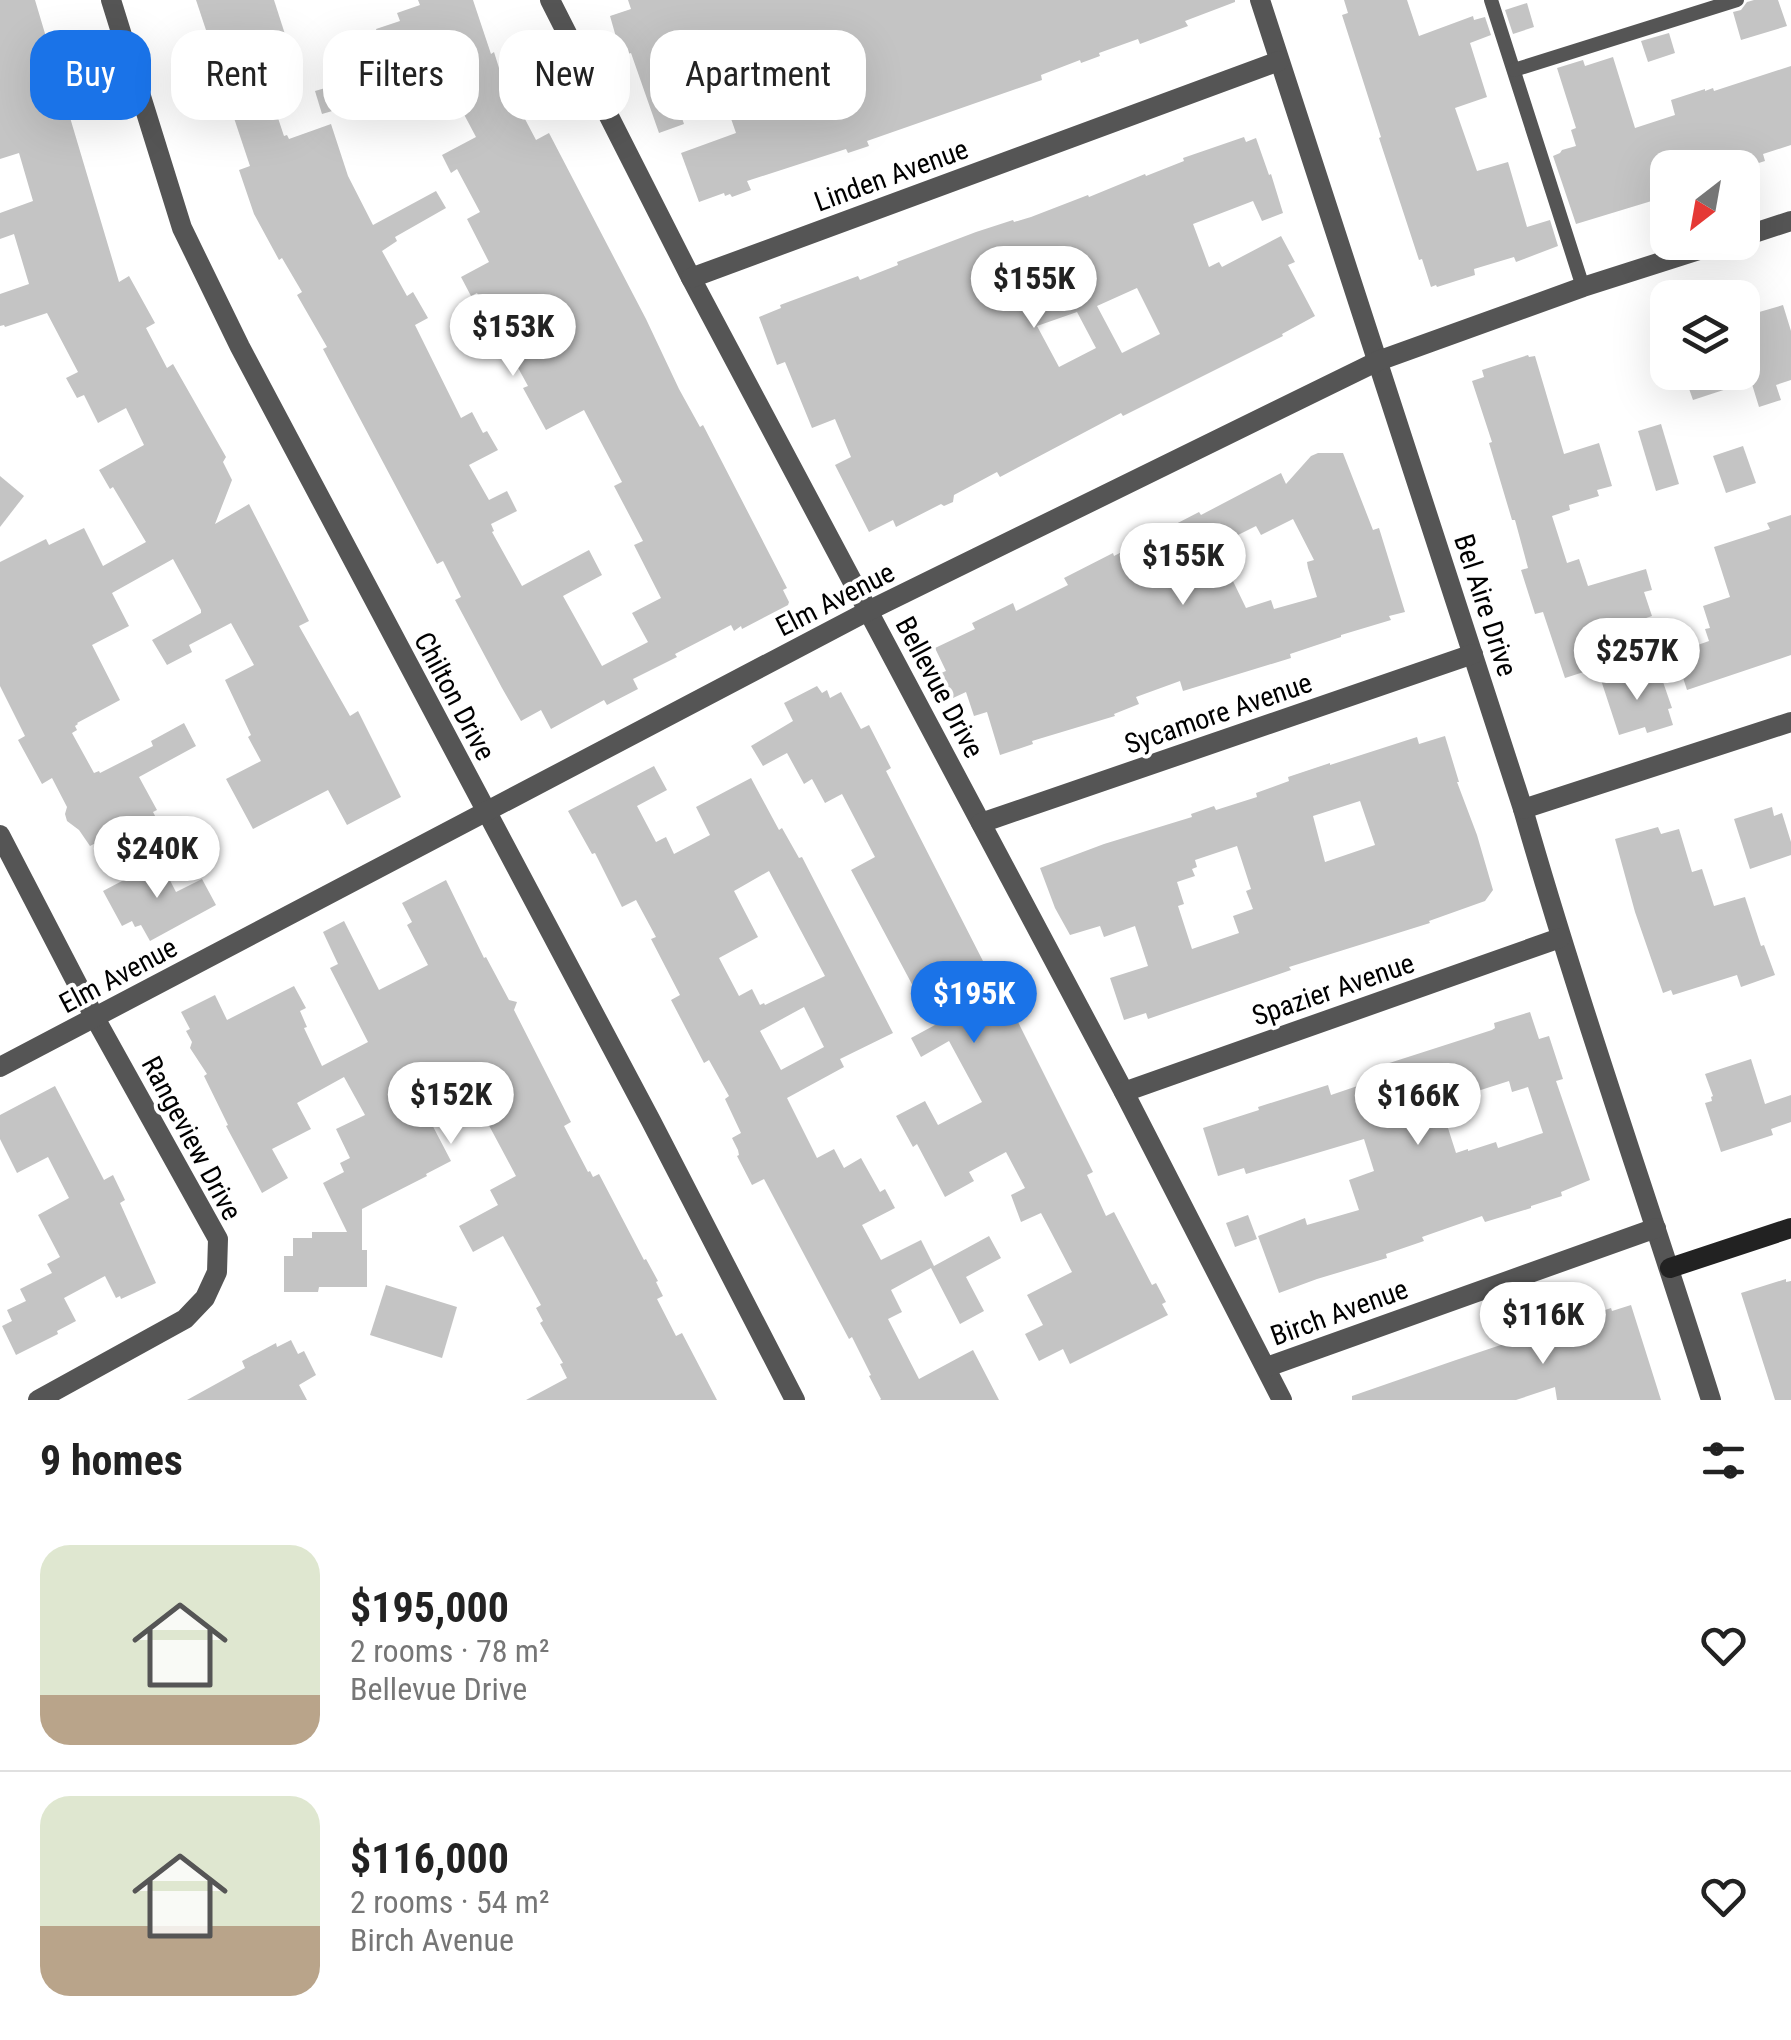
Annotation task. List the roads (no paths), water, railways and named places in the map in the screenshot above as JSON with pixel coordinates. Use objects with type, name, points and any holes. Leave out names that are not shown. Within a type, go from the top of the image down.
[{"type":"street","name":"Chilton Drive","points":[[111,0],[182,228],[240,347],[652,1121],[795,1400]]},
{"type":"street","name":"Bellevue Drive","points":[[550,0],[691,278],[1124,1092],[1282,1400]]},
{"type":"street","name":"Bel Aire Drive","points":[[1260,0],[1711,1400]]},
{"type":"street","name":"Linden Avenue","points":[[691,278],[1278,61]]},
{"type":"street","points":[[1760,231],[1791,221]]},
{"type":"street","name":"Elm Avenue","points":[[0,1067],[868,612],[1378,362],[1668,260]]},
{"type":"street","name":"Sycamore Avenue","points":[[981,823],[1473,654]]},
{"type":"street","points":[[1523,809],[1791,722]]},
{"type":"street","name":"Rangeview Drive","points":[[0,834],[95,1018],[218,1240],[217,1272],[205,1298],[185,1319],[38,1400]]},
{"type":"street","name":"Spazier Avenue","points":[[1124,1092],[1560,938]]},
{"type":"street","name":"Birch Avenue","points":[[1267,1368],[1656,1228]]},
{"type":"street","points":[[1670,1268],[1791,1228]]},
{"type":"lane","points":[[1491,0],[1583,287]]},
{"type":"lane","points":[[1514,70],[1737,0]]}]
